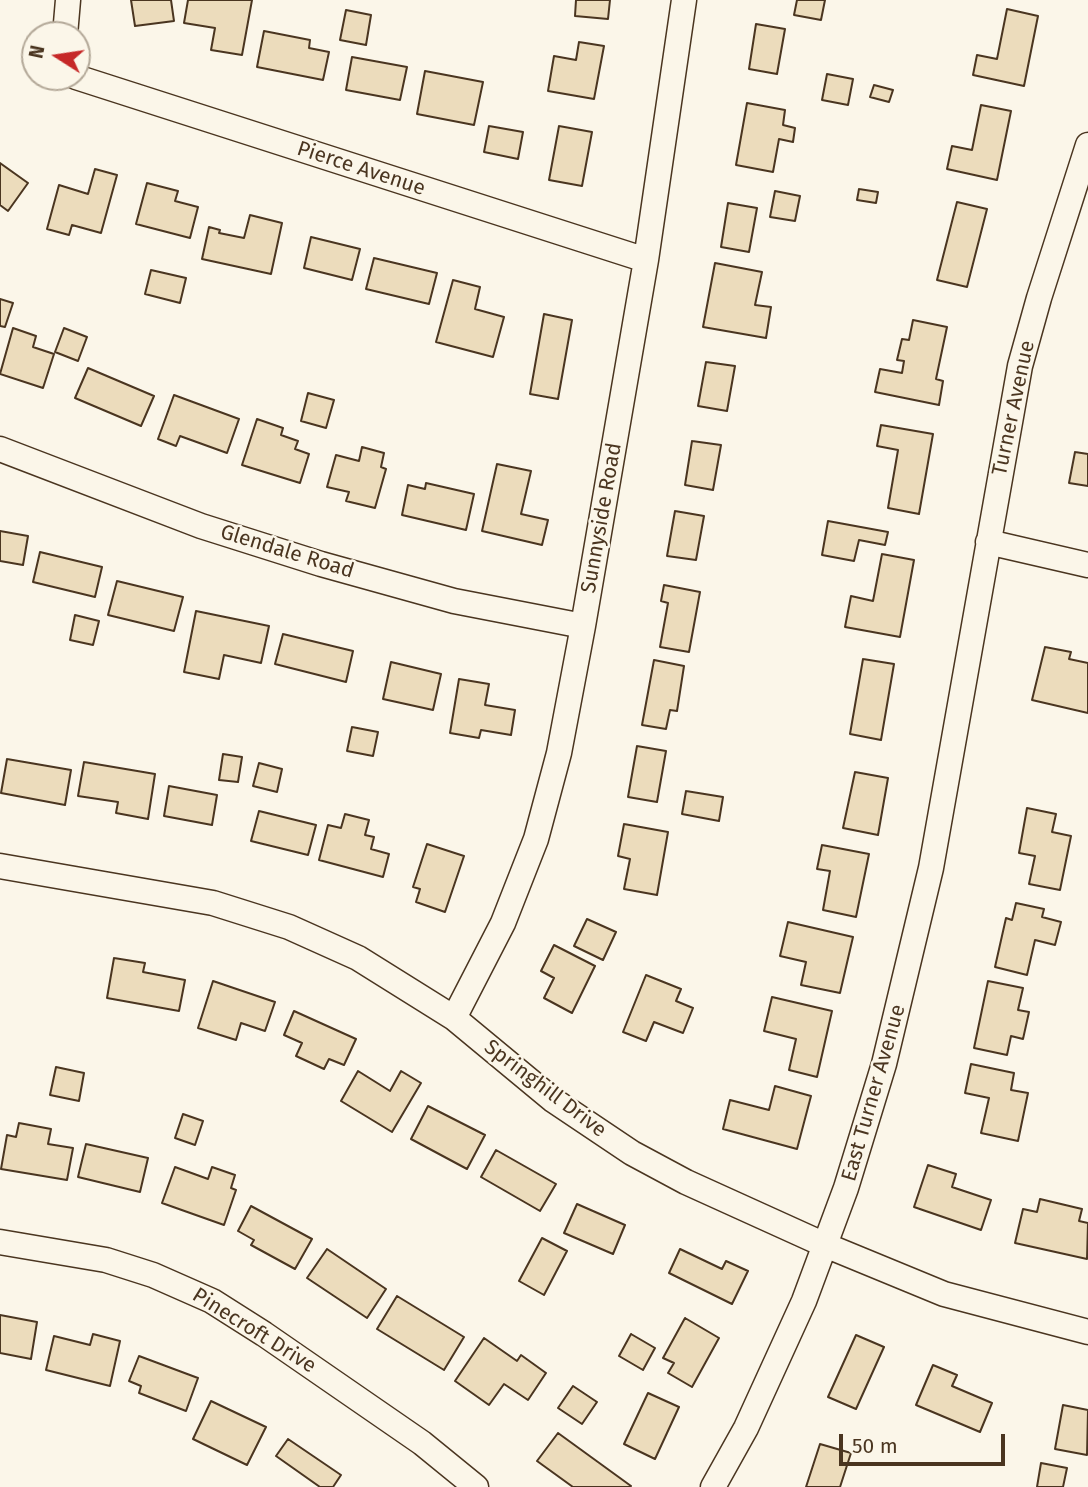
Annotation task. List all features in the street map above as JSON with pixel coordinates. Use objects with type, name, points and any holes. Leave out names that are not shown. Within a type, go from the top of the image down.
[{"type":"street","points":[[66,21],[68,0]]},
{"type":"street","name":"Sunnyside Road","points":[[454,1018],[503,923],[536,839],[559,753],[646,260],[684,0]]},
{"type":"street","name":"Pierce Avenue","points":[[91,82],[646,260]]},
{"type":"street","name":"Turner Avenue","points":[[965,677],[1020,366],[1088,145]]},
{"type":"street","name":"Glendale Road","points":[[0,449],[201,526],[321,564],[454,601],[583,626]]},
{"type":"street","points":[[988,542],[1088,565]]},
{"type":"street","name":"East Turner Avenue","points":[[713,1487],[746,1428],[780,1357],[846,1188],[880,1076],[916,938],[965,677]]},
{"type":"street","name":"Springhill Drive","points":[[0,866],[213,903],[289,927],[358,958],[454,1018],[543,1093],[632,1153],[686,1182],[825,1245],[944,1294],[1088,1332]]},
{"type":"street","name":"Pinecroft Drive","points":[[0,1242],[106,1260],[153,1275],[212,1301],[410,1435],[477,1487]]},
{"type":"building","points":[[131,0],[171,0],[174,21],[135,26]]},
{"type":"building","points":[[188,0],[252,0],[242,55],[211,50],[215,28],[184,23]]},
{"type":"building","points":[[576,0],[610,0],[608,19],[575,16]]},
{"type":"building","points":[[797,0],[825,0],[821,20],[794,15]]},
{"type":"building","points":[[1007,9],[1038,16],[1024,86],[973,75],[977,55],[997,59]]},
{"type":"building","points":[[346,10],[371,15],[366,45],[340,40]]},
{"type":"building","points":[[756,24],[785,29],[777,74],[749,69]]},
{"type":"building","points":[[264,31],[310,40],[309,48],[329,52],[323,80],[257,67]]},
{"type":"building","points":[[579,42],[604,46],[594,99],[548,91],[554,56],[576,60]]},
{"type":"building","points":[[352,57],[407,67],[400,100],[346,90]]},
{"type":"building","points":[[425,71],[483,82],[474,125],[417,114]]},
{"type":"building","points":[[827,74],[853,79],[848,105],[822,100]]},
{"type":"building","points":[[874,85],[893,90],[889,102],[870,97]]},
{"type":"building","points":[[747,103],[785,110],[783,125],[795,128],[793,142],[779,139],[773,172],[736,165]]},
{"type":"building","points":[[981,105],[1011,111],[997,180],[947,169],[952,146],[972,150]]},
{"type":"building","points":[[489,126],[523,132],[518,159],[484,152]]},
{"type":"building","points":[[559,126],[592,132],[582,186],[549,180]]},
{"type":"building","points":[[0,163],[28,183],[8,211],[0,205]]},
{"type":"building","points":[[95,169],[117,175],[101,233],[72,225],[69,235],[47,229],[59,185],[88,194]]},
{"type":"building","points":[[147,183],[178,191],[175,201],[198,207],[190,238],[136,224]]},
{"type":"building","points":[[859,189],[878,192],[876,203],[857,200]]},
{"type":"building","points":[[775,191],[800,196],[795,221],[770,217]]},
{"type":"building","points":[[957,202],[987,209],[967,287],[937,280]]},
{"type":"building","points":[[728,203],[757,208],[749,252],[721,247]]},
{"type":"building","points":[[250,215],[282,223],[271,274],[202,259],[209,227],[220,230],[219,233],[244,238]]},
{"type":"building","points":[[311,237],[360,249],[352,280],[304,268]]},
{"type":"building","points":[[374,258],[437,273],[429,304],[366,289]]},
{"type":"building","points":[[715,263],[762,272],[755,305],[771,307],[766,338],[703,327]]},
{"type":"building","points":[[151,270],[186,278],[180,303],[145,294]]},
{"type":"building","points":[[453,280],[480,287],[475,309],[504,317],[493,357],[436,342]]},
{"type":"building","points":[[0,299],[13,303],[5,327],[0,326]]},
{"type":"building","points":[[544,314],[572,320],[558,399],[530,394]]},
{"type":"building","points":[[913,320],[947,327],[936,379],[943,381],[939,405],[875,392],[880,369],[902,373],[904,361],[897,360],[902,339],[909,340]]},
{"type":"building","points":[[13,328],[36,336],[33,347],[54,354],[43,388],[0,374]]},
{"type":"building","points":[[64,328],[87,337],[78,361],[55,352]]},
{"type":"building","points":[[706,362],[735,366],[727,411],[698,406]]},
{"type":"building","points":[[88,368],[154,396],[141,426],[75,398]]},
{"type":"building","points":[[308,393],[334,400],[326,428],[301,421]]},
{"type":"building","points":[[174,395],[239,419],[227,453],[180,436],[176,446],[158,439]]},
{"type":"building","points":[[257,419],[283,428],[281,435],[298,441],[295,449],[309,454],[300,483],[242,465]]},
{"type":"building","points":[[881,425],[933,434],[919,514],[888,508],[898,450],[877,446]]},
{"type":"building","points":[[692,441],[721,445],[713,490],[685,485]]},
{"type":"building","points":[[362,447],[384,453],[381,467],[386,469],[375,508],[346,501],[349,492],[327,487],[336,455],[359,461]]},
{"type":"building","points":[[1075,452],[1088,454],[1088,486],[1069,483]]},
{"type":"building","points":[[497,464],[531,471],[521,514],[548,520],[542,545],[482,531]]},
{"type":"building","points":[[426,483],[474,494],[466,530],[402,515],[408,485],[425,489]]},
{"type":"building","points":[[675,511],[704,516],[696,560],[667,556]]},
{"type":"building","points":[[828,521],[888,532],[885,545],[859,540],[854,561],[822,555]]},
{"type":"building","points":[[0,531],[28,536],[23,565],[0,561]]},
{"type":"building","points":[[40,552],[102,567],[95,597],[33,582]]},
{"type":"building","points":[[882,554],[914,560],[900,637],[845,627],[851,596],[873,601]]},
{"type":"building","points":[[117,581],[183,597],[174,631],[108,615]]},
{"type":"building","points":[[664,585],[700,592],[689,652],[660,647],[668,603],[661,601]]},
{"type":"building","points":[[196,611],[269,626],[261,663],[224,655],[219,679],[184,672]]},
{"type":"building","points":[[75,615],[99,621],[93,645],[70,640]]},
{"type":"building","points":[[283,634],[353,651],[346,682],[275,664]]},
{"type":"building","points":[[1045,647],[1071,652],[1069,659],[1088,663],[1088,713],[1032,700]]},
{"type":"building","points":[[863,659],[894,664],[881,740],[850,734]]},
{"type":"building","points":[[654,660],[684,666],[677,711],[670,710],[666,729],[642,725]]},
{"type":"building","points":[[391,662],[441,674],[433,710],[383,699]]},
{"type":"building","points":[[459,679],[489,684],[485,705],[515,710],[511,735],[481,730],[479,738],[450,733]]},
{"type":"building","points":[[352,727],[378,732],[373,756],[347,751]]},
{"type":"building","points":[[637,746],[666,751],[657,802],[628,797]]},
{"type":"building","points":[[223,754],[242,757],[238,782],[219,780]]},
{"type":"building","points":[[7,759],[71,770],[65,805],[1,793]]},
{"type":"building","points":[[84,762],[155,774],[148,819],[116,813],[118,802],[78,796]]},
{"type":"building","points":[[259,763],[282,769],[277,792],[253,786]]},
{"type":"building","points":[[855,772],[888,778],[878,835],[843,828]]},
{"type":"building","points":[[169,786],[217,795],[212,825],[164,816]]},
{"type":"building","points":[[686,791],[723,797],[719,821],[682,814]]},
{"type":"building","points":[[1027,808],[1056,814],[1052,832],[1071,836],[1060,890],[1029,884],[1035,856],[1019,853]]},
{"type":"building","points":[[259,811],[316,825],[308,855],[251,841]]},
{"type":"building","points":[[345,814],[369,820],[365,835],[374,837],[371,849],[389,854],[383,877],[319,860],[328,825],[341,828]]},
{"type":"building","points":[[624,824],[668,832],[657,895],[624,889],[630,859],[618,856]]},
{"type":"building","points":[[427,844],[464,856],[445,912],[416,902],[420,889],[413,887]]},
{"type":"building","points":[[822,845],[869,854],[856,917],[823,910],[830,871],[817,869]]},
{"type":"building","points":[[1016,903],[1044,909],[1042,917],[1061,922],[1055,945],[1035,940],[1027,975],[995,967],[1006,918],[1012,920]]},
{"type":"building","points":[[587,919],[616,932],[603,960],[574,946]]},
{"type":"building","points":[[788,922],[853,937],[840,993],[801,985],[806,962],[780,956]]},
{"type":"building","points":[[554,945],[595,966],[572,1013],[544,998],[554,978],[541,971]]},
{"type":"building","points":[[114,958],[145,963],[143,972],[185,980],[179,1011],[107,998]]},
{"type":"building","points":[[646,975],[681,989],[676,1001],[693,1008],[683,1033],[654,1022],[646,1041],[623,1032]]},
{"type":"building","points":[[213,981],[275,1002],[265,1031],[241,1023],[236,1040],[198,1028]]},
{"type":"building","points":[[988,981],[1023,988],[1018,1010],[1029,1012],[1023,1039],[1011,1036],[1007,1055],[974,1048]]},
{"type":"building","points":[[772,997],[832,1011],[817,1077],[789,1070],[796,1039],[764,1031]]},
{"type":"building","points":[[294,1011],[356,1039],[344,1065],[329,1059],[324,1069],[296,1056],[302,1043],[284,1035]]},
{"type":"building","points":[[971,1064],[1014,1073],[1011,1090],[1028,1093],[1018,1141],[981,1133],[989,1098],[965,1093]]},
{"type":"building","points":[[56,1067],[84,1073],[79,1101],[50,1095]]},
{"type":"building","points":[[358,1071],[390,1091],[401,1071],[421,1083],[392,1132],[341,1101]]},
{"type":"building","points":[[775,1086],[811,1096],[797,1149],[723,1129],[730,1100],[769,1110]]},
{"type":"building","points":[[428,1106],[485,1135],[467,1169],[411,1139]]},
{"type":"building","points":[[183,1114],[203,1121],[195,1145],[175,1138]]},
{"type":"building","points":[[19,1123],[51,1129],[48,1144],[73,1148],[67,1180],[1,1169],[7,1135],[16,1137]]},
{"type":"building","points":[[86,1144],[148,1158],[140,1192],[78,1177]]},
{"type":"building","points":[[496,1150],[556,1184],[540,1211],[481,1177]]},
{"type":"building","points":[[928,1165],[956,1174],[952,1187],[991,1200],[981,1230],[914,1207]]},
{"type":"building","points":[[175,1167],[208,1179],[212,1167],[235,1175],[231,1188],[236,1190],[224,1225],[162,1203]]},
{"type":"building","points":[[1040,1199],[1082,1209],[1079,1221],[1088,1223],[1087,1259],[1015,1243],[1023,1209],[1037,1212]]},
{"type":"building","points":[[577,1204],[625,1225],[613,1254],[564,1233]]},
{"type":"building","points":[[251,1206],[312,1239],[295,1269],[251,1245],[254,1240],[238,1231]]},
{"type":"building","points":[[542,1238],[567,1251],[544,1295],[519,1281]]},
{"type":"building","points":[[327,1249],[386,1289],[367,1318],[307,1278]]},
{"type":"building","points":[[680,1249],[722,1269],[726,1261],[748,1271],[732,1304],[669,1273]]},
{"type":"building","points":[[397,1296],[464,1337],[444,1370],[377,1329]]},
{"type":"building","points":[[0,1315],[37,1322],[31,1359],[0,1353]]},
{"type":"building","points":[[685,1318],[719,1338],[692,1387],[668,1373],[674,1363],[663,1358]]},
{"type":"building","points":[[93,1334],[120,1341],[110,1386],[46,1370],[54,1336],[90,1345]]},
{"type":"building","points":[[631,1334],[655,1348],[643,1370],[619,1356]]},
{"type":"building","points":[[856,1335],[884,1347],[856,1409],[828,1397]]},
{"type":"building","points":[[484,1338],[517,1361],[521,1355],[546,1373],[528,1400],[504,1384],[489,1405],[455,1381]]},
{"type":"building","points":[[139,1356],[198,1378],[186,1411],[139,1393],[141,1386],[129,1381]]},
{"type":"building","points":[[933,1365],[957,1375],[952,1386],[992,1403],[980,1432],[916,1405]]},
{"type":"building","points":[[573,1386],[597,1402],[582,1424],[558,1408]]},
{"type":"building","points":[[648,1393],[679,1407],[655,1459],[624,1444]]},
{"type":"building","points":[[211,1401],[266,1427],[247,1465],[193,1439]]},
{"type":"building","points":[[1063,1405],[1088,1410],[1087,1455],[1055,1449]]},
{"type":"building","points":[[558,1433],[631,1486],[573,1487],[537,1461]]},
{"type":"building","points":[[288,1439],[341,1475],[333,1487],[320,1487],[276,1456]]},
{"type":"building","points":[[820,1444],[851,1453],[840,1487],[806,1487]]},
{"type":"building","points":[[1041,1463],[1067,1468],[1063,1487],[1037,1487]]}]
